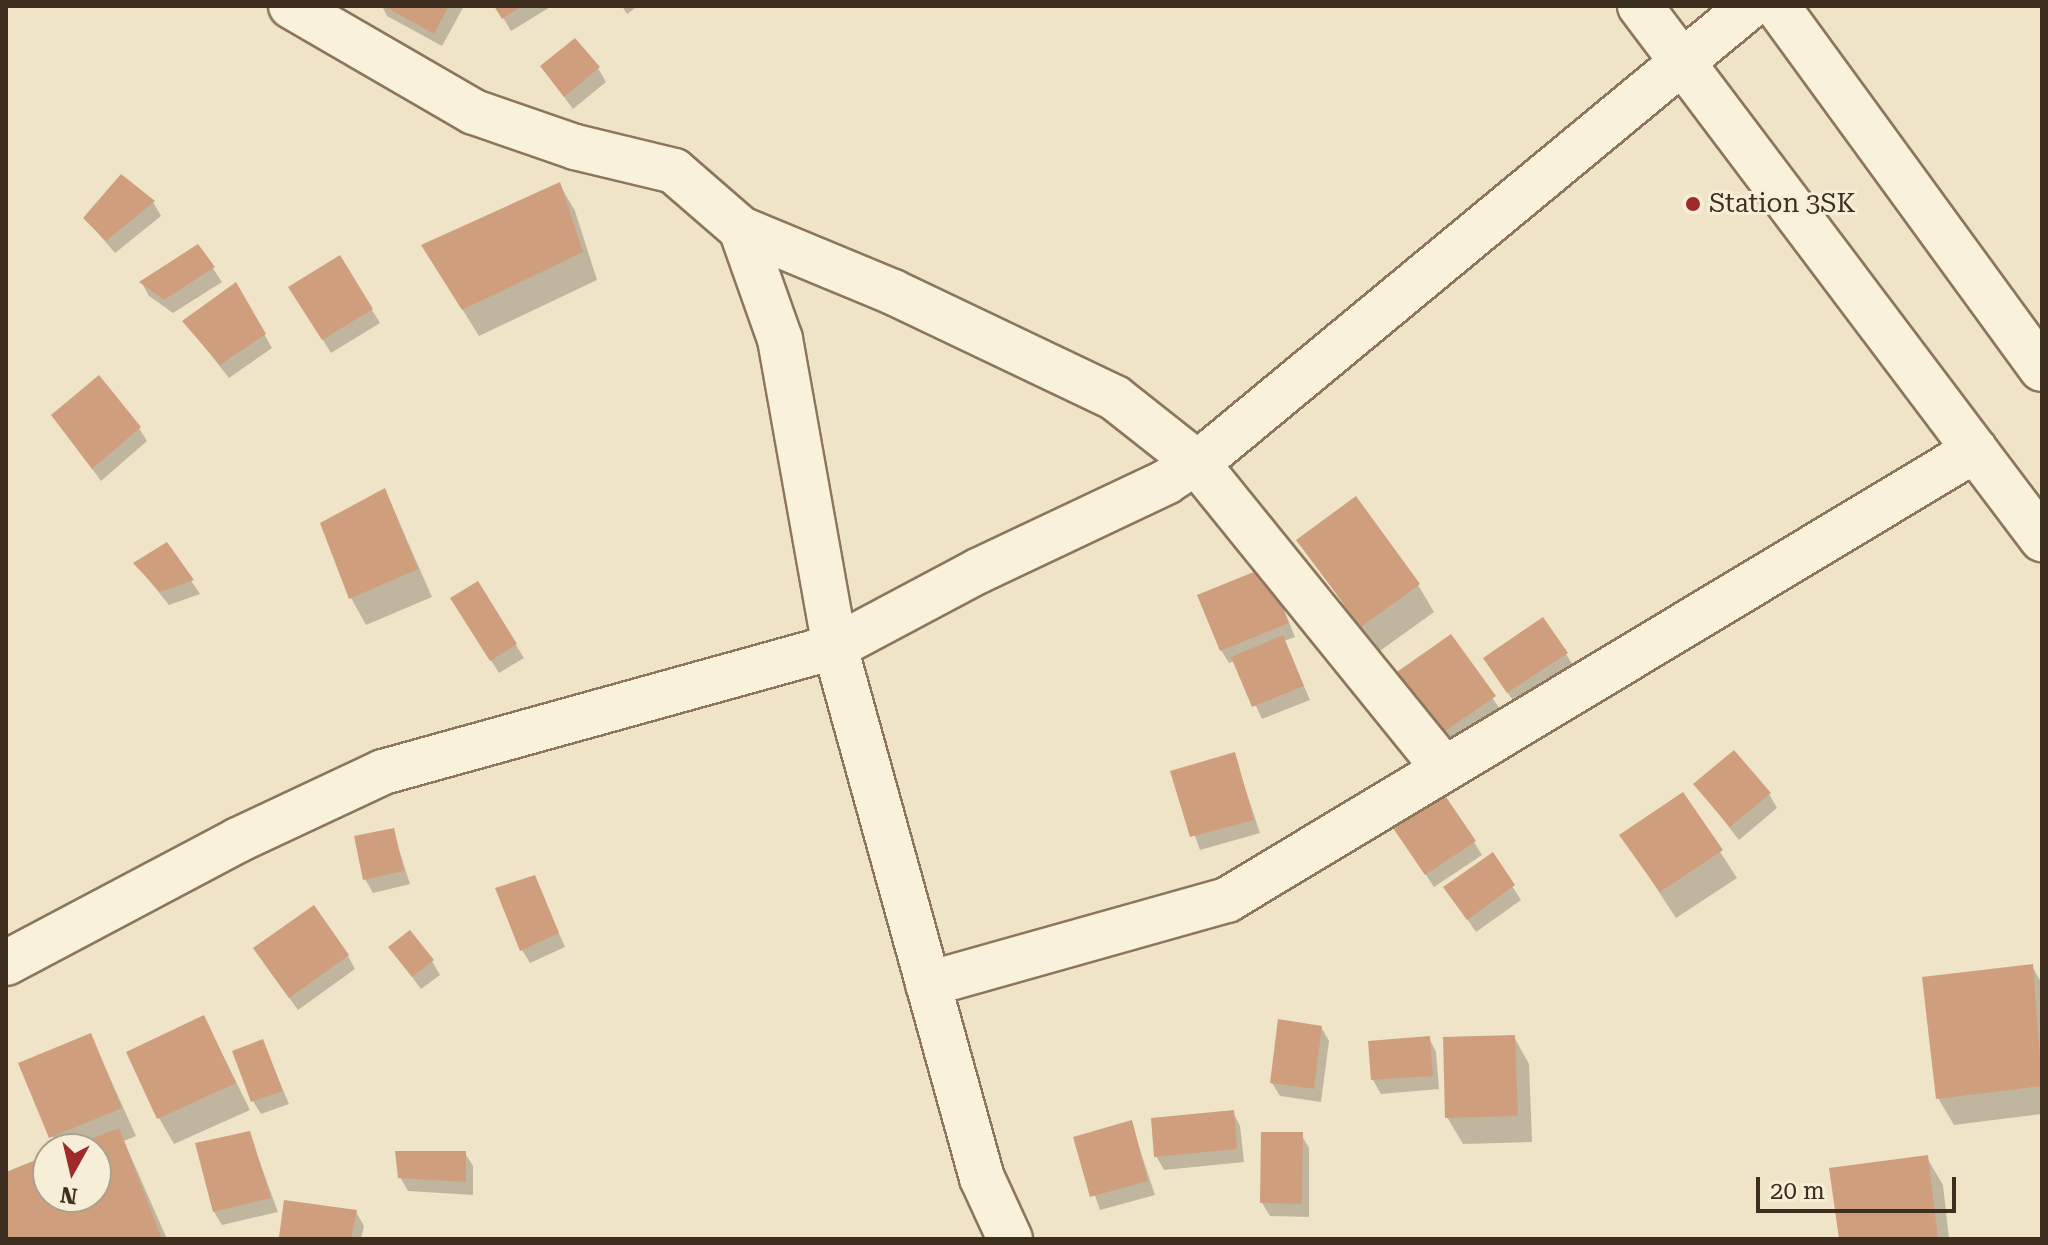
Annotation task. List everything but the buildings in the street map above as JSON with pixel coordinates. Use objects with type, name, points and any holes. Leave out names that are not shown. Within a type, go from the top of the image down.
[{"type":"street","points":[[291,6],[474,112],[575,147],[674,171],[741,229],[893,292],[1115,398],[1196,462],[1444,768]]},
{"type":"street","points":[[1640,6],[2042,539]]},
{"type":"street","points":[[6,963],[238,840],[383,772],[835,647],[978,571],[1166,482],[1196,462],[1679,60],[1750,6]]},
{"type":"street","points":[[1777,6],[2042,369]]},
{"type":"street","points":[[741,229],[780,339],[835,647],[982,1178],[1010,1239]]},
{"type":"street","points":[[928,984],[1227,900],[1975,450]]},
{"type":"place","name":"Station 3SK","points":[[1693,204]]}]
